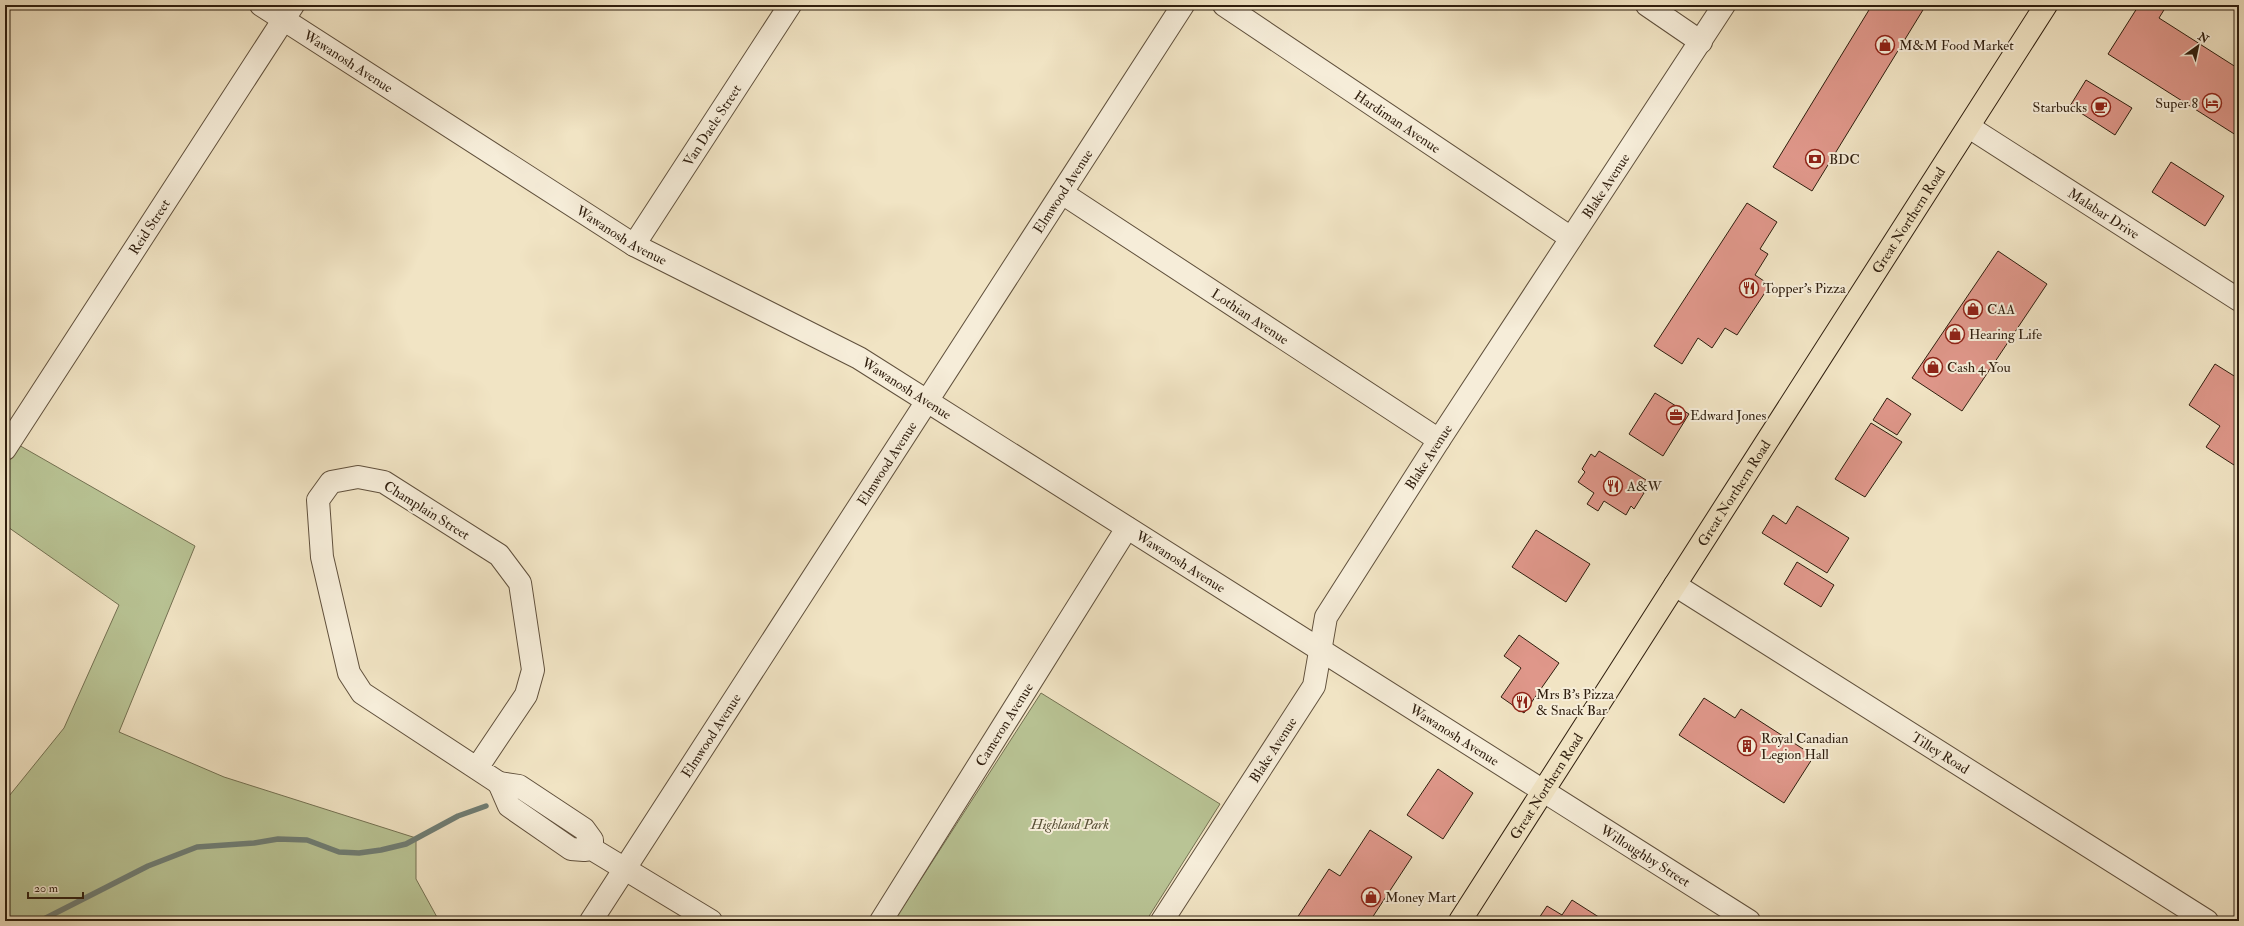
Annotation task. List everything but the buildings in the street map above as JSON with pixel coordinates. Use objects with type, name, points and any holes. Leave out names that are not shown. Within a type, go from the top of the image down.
[{"type":"main road","name":"Great Northern Road","points":[[1460,921],[1543,789],[2046,5]]},
{"type":"street","name":"Wawanosh Avenue","points":[[261,5],[288,12],[634,245],[859,358],[1543,789]]},
{"type":"street","name":"Van Daele Street","points":[[634,245],[790,5]]},
{"type":"street","name":"Elmwood Avenue","points":[[591,921],[1183,5]]},
{"type":"street","name":"Hardiman Avenue","points":[[1224,5],[1571,238]]},
{"type":"street","points":[[1647,5],[1701,42]]},
{"type":"street","name":"Blake Avenue","points":[[1162,921],[1314,686],[1326,617],[1439,440],[1724,5]]},
{"type":"street","name":"Reid Street","points":[[5,449],[288,12]]},
{"type":"street","name":"Malabar Drive","points":[[1969,126],[2239,300]]},
{"type":"street","name":"Lothian Avenue","points":[[1062,193],[1439,440]]},
{"type":"street","name":"Champlain Street","points":[[477,768],[526,695],[533,670],[520,583],[499,555],[384,482],[358,477],[331,482],[318,500],[322,557],[349,673],[362,693],[499,783],[519,786],[584,829],[592,840],[592,848],[711,921]]},
{"type":"street","name":"Cameron Avenue","points":[[881,921],[1127,528]]},
{"type":"street","name":"Tilley Road","points":[[1675,585],[2206,921]]},
{"type":"street","name":"Willoughby Street","points":[[1543,789],[1749,921]]},
{"type":"green space","points":[[17,444],[195,546],[119,732],[224,777],[416,838],[416,879],[438,919],[437,921],[5,921],[5,801],[64,728],[119,605],[5,525],[5,468]]},
{"type":"green space","name":"Highland Park","points":[[1041,693],[1220,804],[1146,921],[894,921]]},
{"type":"waterway","points":[[40,921],[148,866],[197,847],[254,843],[278,839],[307,840],[339,852],[359,853],[381,850],[406,844],[458,816],[486,806]]},
{"type":"place","name":"M&M Food Market","points":[[1885,45]]},
{"type":"place","name":"Super 8","points":[[2212,103]]},
{"type":"place","name":"Starbucks","points":[[2101,107]]},
{"type":"place","name":"BDC","points":[[1815,159]]},
{"type":"place","name":"Topper's Pizza","points":[[1749,288]]},
{"type":"place","name":"CAA","points":[[1973,309]]},
{"type":"place","name":"Hearing Life","points":[[1955,334]]},
{"type":"place","name":"Cash 4 You","points":[[1933,367]]},
{"type":"place","name":"Edward Jones","points":[[1676,415]]},
{"type":"place","name":"A&W","points":[[1613,486]]},
{"type":"place","name":"Mrs B's Pizza & Snack Bar","points":[[1522,702]]},
{"type":"place","name":"Royal Canadian Legion Hall","points":[[1747,746]]},
{"type":"place","name":"Money Mart","points":[[1371,897]]}]
